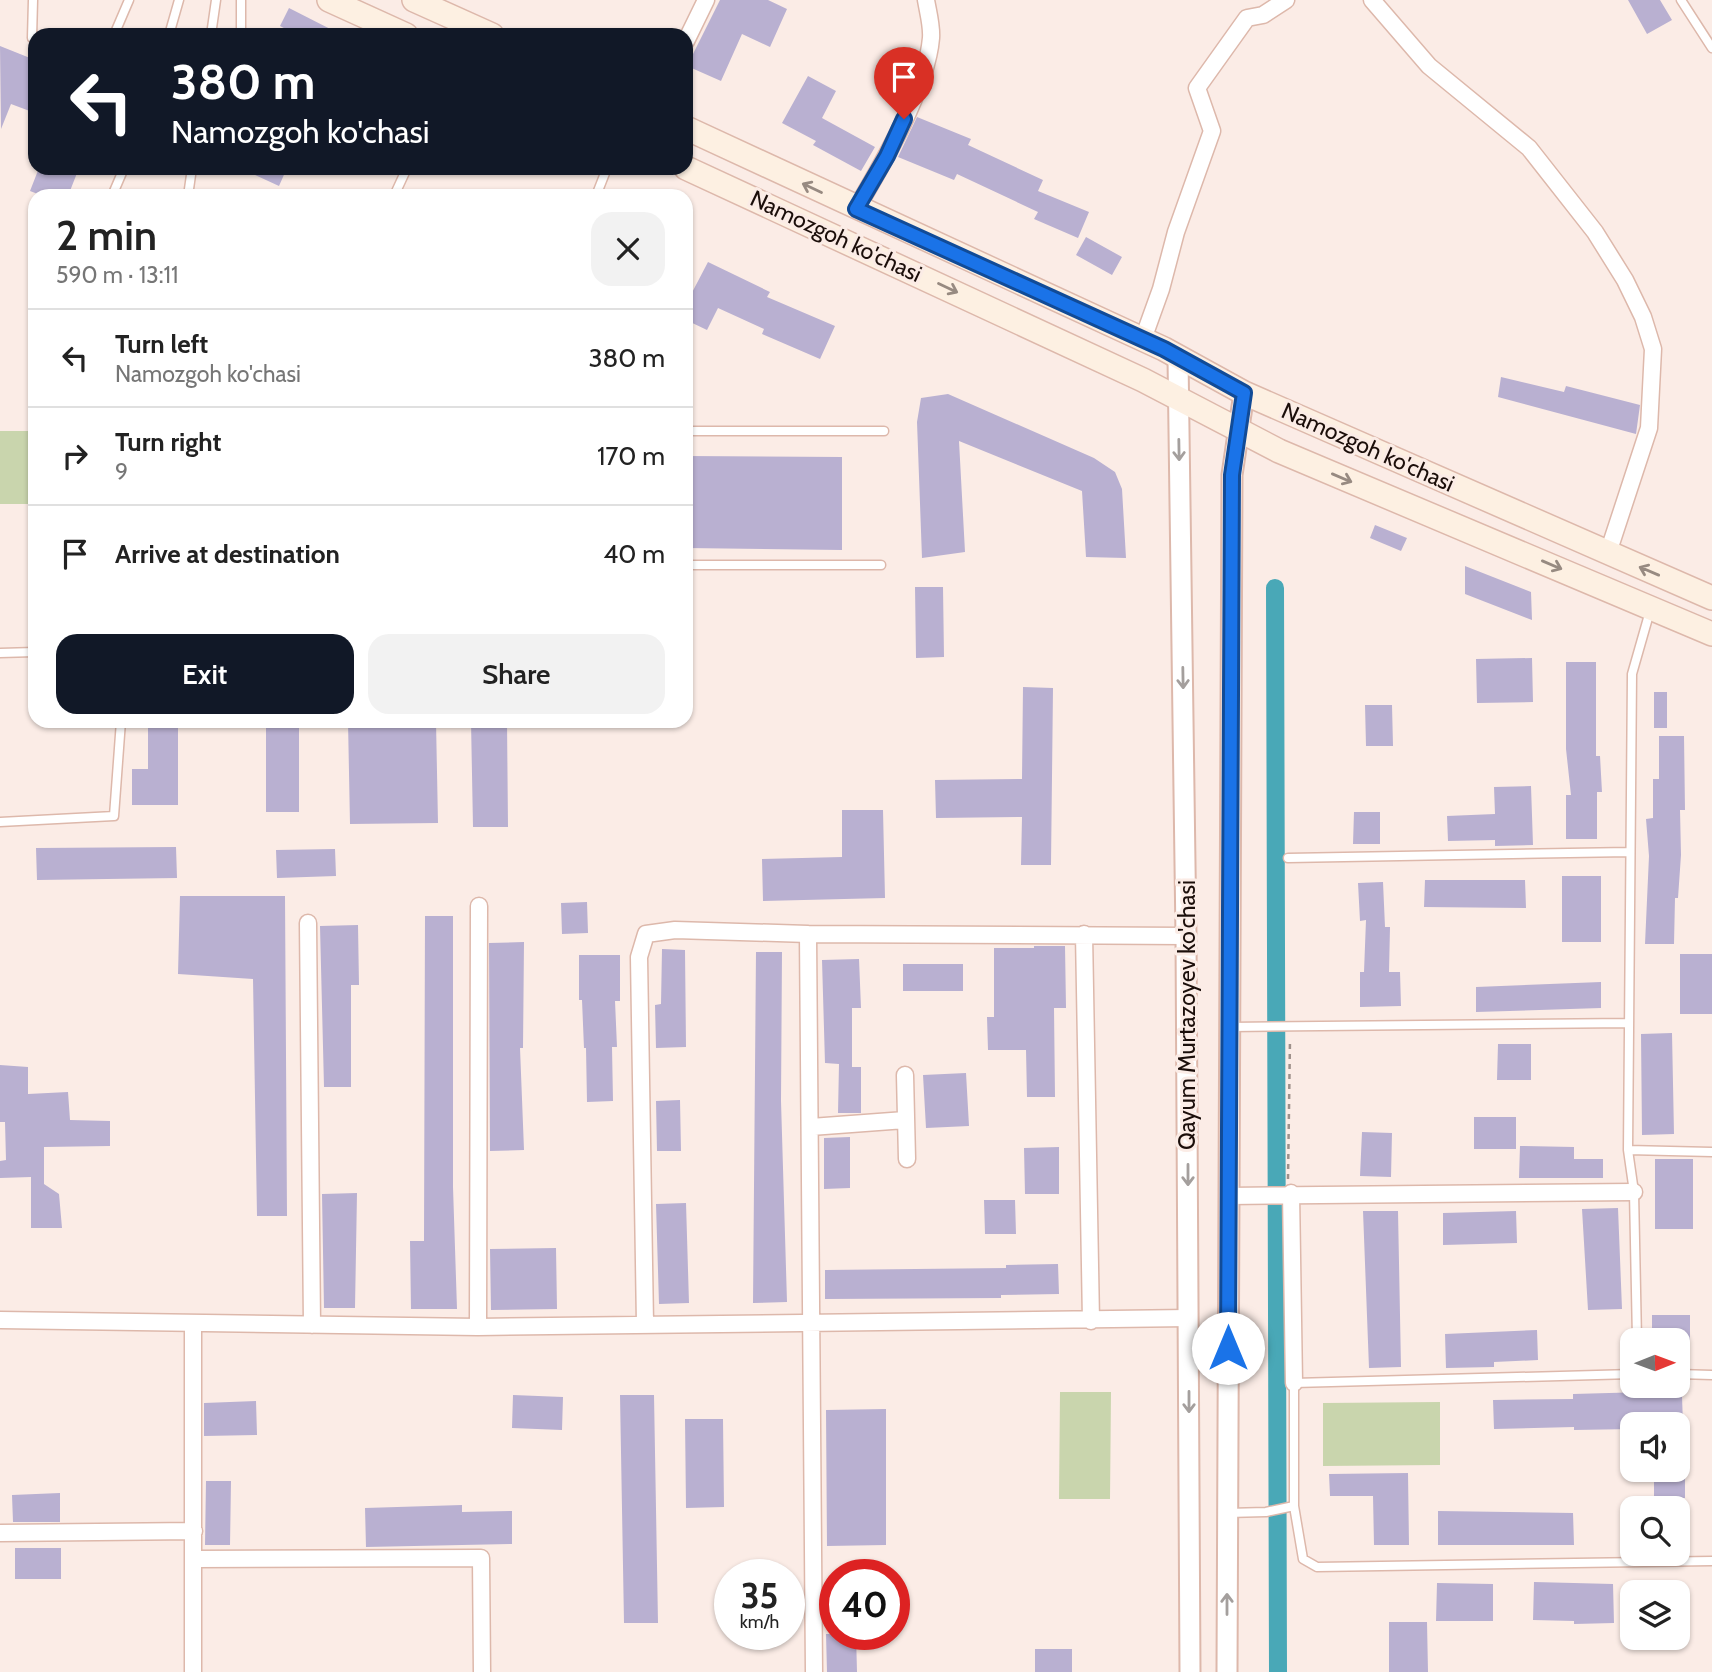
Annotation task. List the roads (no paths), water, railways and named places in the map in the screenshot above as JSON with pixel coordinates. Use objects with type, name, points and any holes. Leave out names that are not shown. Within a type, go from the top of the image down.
[{"type":"main road","points":[[329,0],[374,28]]},
{"type":"main road","points":[[414,0],[476,28]]},
{"type":"main road","name":"Namozgoh ko'chasi","points":[[693,131],[856,209],[1143,339],[1244,393],[1712,596]]},
{"type":"main road","name":"Namozgoh ko'chasi","points":[[693,171],[861,247],[1177,398],[1279,451],[1712,635]]},
{"type":"street","points":[[692,28],[706,0]]},
{"type":"street","points":[[856,209],[887,156],[921,75],[931,37],[926,0]]},
{"type":"street","points":[[1143,339],[1161,289],[1176,232],[1212,131],[1197,88],[1247,18],[1263,15],[1286,0]]},
{"type":"street","points":[[1372,0],[1429,66],[1529,148],[1595,232],[1625,280],[1643,317],[1653,349],[1650,428],[1608,553]]},
{"type":"street","name":"Qayum Murtazoyev ko'chasi","points":[[1178,358],[1186,936],[1189,1672]]},
{"type":"street","name":"Qayum Murtazoyev ko'chasi","points":[[1227,1672],[1232,475],[1244,393]]},
{"type":"street","points":[[478,1327],[479,905]]},
{"type":"street","points":[[308,923],[312,1325]]},
{"type":"street","points":[[645,1324],[639,957],[646,934],[675,930],[808,934],[1084,933],[1186,936]]},
{"type":"street","points":[[1084,933],[1091,1321]]},
{"type":"street","points":[[808,934],[814,1672]]},
{"type":"street","points":[[905,1074],[907,1159]]},
{"type":"street","points":[[811,1127],[905,1120]]},
{"type":"street","points":[[1228,1196],[1634,1192]]},
{"type":"street","points":[[1282,1194],[1294,1383]]},
{"type":"street","points":[[0,1320],[193,1325],[478,1327],[1189,1318]]},
{"type":"street","points":[[192,1672],[195,1559],[193,1325]]},
{"type":"street","points":[[1189,1348],[1228,1348]]},
{"type":"street","points":[[0,1532],[194,1531]]},
{"type":"street","points":[[195,1559],[481,1558],[482,1672]]},
{"type":"lane","points":[[31,28],[33,0]]},
{"type":"lane","points":[[117,28],[129,0]]},
{"type":"lane","points":[[171,28],[179,0]]},
{"type":"lane","points":[[212,28],[216,0]]},
{"type":"lane","points":[[241,0],[241,28]]},
{"type":"lane","points":[[1681,0],[1712,48]]},
{"type":"lane","points":[[693,431],[884,431]]},
{"type":"lane","points":[[693,565],[881,565]]},
{"type":"lane","points":[[1637,1328],[1634,1192],[1628,1150],[1632,674],[1650,609]]},
{"type":"lane","points":[[0,653],[28,652]]},
{"type":"lane","points":[[0,822],[114,816],[120,728]]},
{"type":"lane","points":[[1288,858],[1629,852]]},
{"type":"lane","points":[[1228,1026],[1286,1028],[1629,1023]]},
{"type":"lane","points":[[1628,1150],[1712,1152]]},
{"type":"lane","points":[[1620,1374],[1294,1383],[1294,1506],[1303,1559],[1317,1567],[1712,1560]]},
{"type":"lane","points":[[1690,1374],[1712,1374]]},
{"type":"lane","points":[[1226,1513],[1266,1512],[1283,1506],[1294,1506]]},
{"type":"waterway","points":[[1275,588],[1278,1672]]}]
